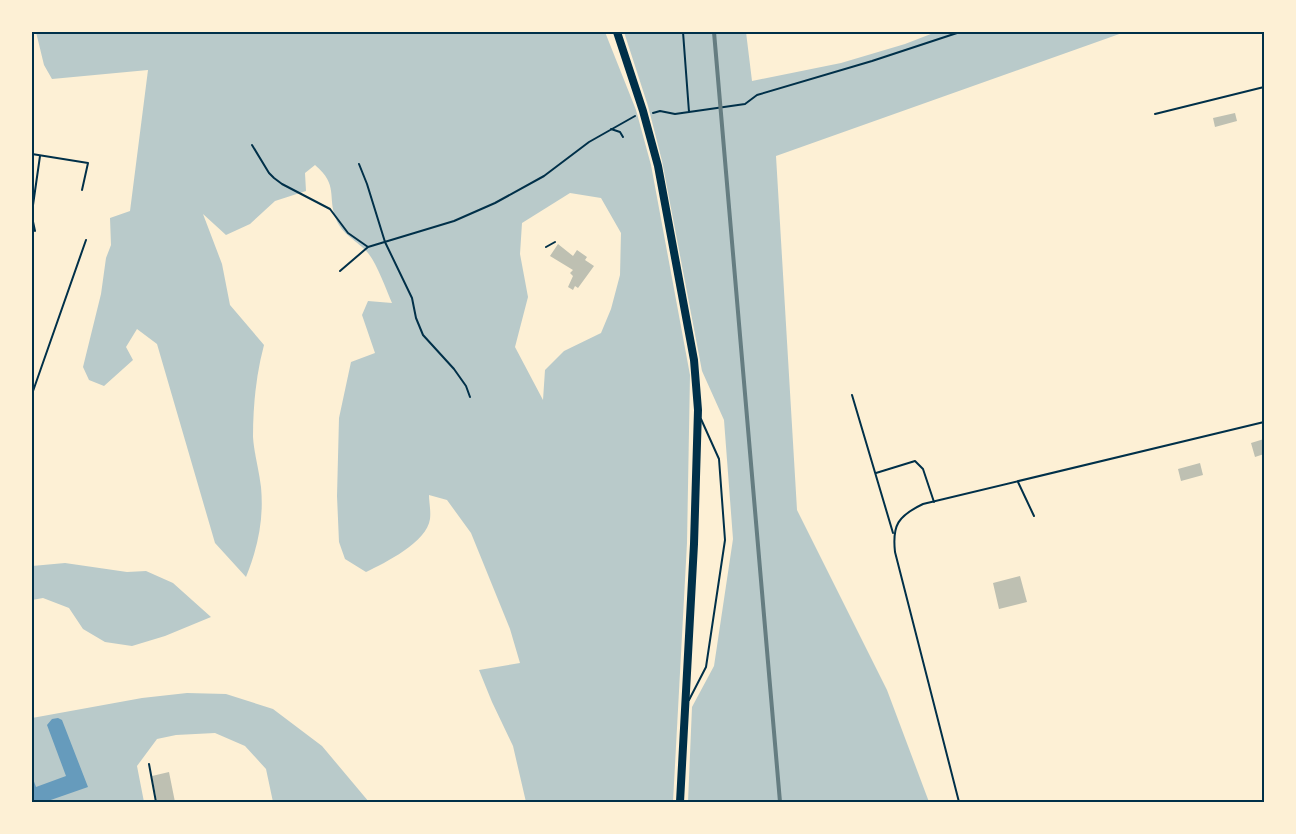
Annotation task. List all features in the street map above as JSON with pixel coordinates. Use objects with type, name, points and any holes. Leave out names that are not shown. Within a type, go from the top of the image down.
[{"type":"highway","points":[[617,32],[658,166],[694,360],[698,410],[694,544],[680,802]]},
{"type":"lane","points":[[1155,114],[1264,87]]},
{"type":"lane","points":[[32,154],[88,163],[82,190]]},
{"type":"lane","points":[[32,212],[40,156]]},
{"type":"lane","points":[[32,217],[35,231]]},
{"type":"lane","points":[[32,394],[86,240]]},
{"type":"lane","points":[[852,394],[893,533],[895,552],[959,802]]},
{"type":"lane","points":[[684,708],[706,667],[725,540],[719,459],[698,410]]},
{"type":"lane","points":[[893,533],[902,517],[913,509],[934,502],[1264,422]]},
{"type":"lane","points":[[875,474],[915,461],[923,469],[934,502]]},
{"type":"lane","points":[[1018,482],[1034,516]]},
{"type":"path","points":[[682,32],[689,112]]},
{"type":"path","points":[[340,271],[368,247],[454,221],[495,203],[544,176],[589,142],[641,115],[660,111],[675,114],[745,104],[757,95],[960,32]]},
{"type":"path","points":[[611,129],[620,132],[623,137]]},
{"type":"path","points":[[252,145],[268,173],[282,184],[330,209],[348,233],[368,247]]},
{"type":"path","points":[[359,164],[385,242],[412,298],[416,318],[423,334],[454,369],[466,386],[470,397]]},
{"type":"path","points":[[546,247],[555,242]]},
{"type":"path","points":[[149,764],[156,802]]},
{"type":"shaded area","points":[[36,32],[605,32],[636,110],[651,165],[690,375],[687,543],[673,802],[526,802],[513,746],[479,670],[520,663],[510,629],[471,533],[447,500],[429,495],[430,519],[427,528],[413,544],[394,557],[366,572],[345,559],[339,542],[337,496],[339,418],[351,362],[375,353],[362,315],[368,301],[392,303],[371,258],[339,225],[333,211],[330,185],[315,165],[305,173],[306,191],[275,201],[250,224],[226,235],[203,214],[222,264],[230,305],[264,345],[257,379],[253,425],[262,499],[261,522],[254,555],[246,577],[215,543],[157,344],[137,329],[126,347],[133,360],[104,386],[89,380],[83,367],[101,294],[106,258],[111,245],[110,218],[130,211],[148,70],[52,79],[44,65]],"holes":[[[570,193],[601,198],[621,233],[620,275],[611,309],[601,333],[564,351],[545,370],[543,400],[515,347],[528,297],[520,254],[522,223]]]},
{"type":"shaded area","points":[[624,32],[746,32],[752,81],[841,63],[936,32],[1125,32],[776,156],[797,510],[887,690],[929,802],[688,802],[692,707],[714,666],[733,539],[724,420],[702,371],[662,161],[648,106]]},
{"type":"shaded area","points":[[65,563],[127,572],[146,571],[173,583],[211,617],[165,636],[132,646],[105,642],[83,629],[69,608],[43,598],[32,600],[32,566]]},
{"type":"shaded area","points":[[187,693],[226,694],[273,709],[322,746],[369,802],[273,802],[266,769],[245,746],[215,733],[176,735],[157,739],[137,766],[144,802],[32,802],[32,718],[142,698]]},
{"type":"water","points":[[52,719],[62,720],[88,787],[45,802],[32,802],[32,776],[36,787],[66,776],[47,725]]},
{"type":"building","points":[[1235,113],[1237,121],[1215,127],[1213,118]]},
{"type":"building","points":[[558,244],[573,256],[577,250],[594,266],[578,288],[575,286],[573,290],[568,287],[573,276],[570,273],[573,270],[550,256]]},
{"type":"building","points":[[1264,439],[1264,454],[1255,457],[1251,443]]},
{"type":"building","points":[[1200,463],[1203,475],[1181,481],[1178,469]]},
{"type":"building","points":[[1020,576],[1027,602],[999,609],[993,583]]},
{"type":"building","points":[[169,772],[175,802],[157,802],[152,776]]},
{"type":"railway","points":[[714,32],[780,802]]}]
